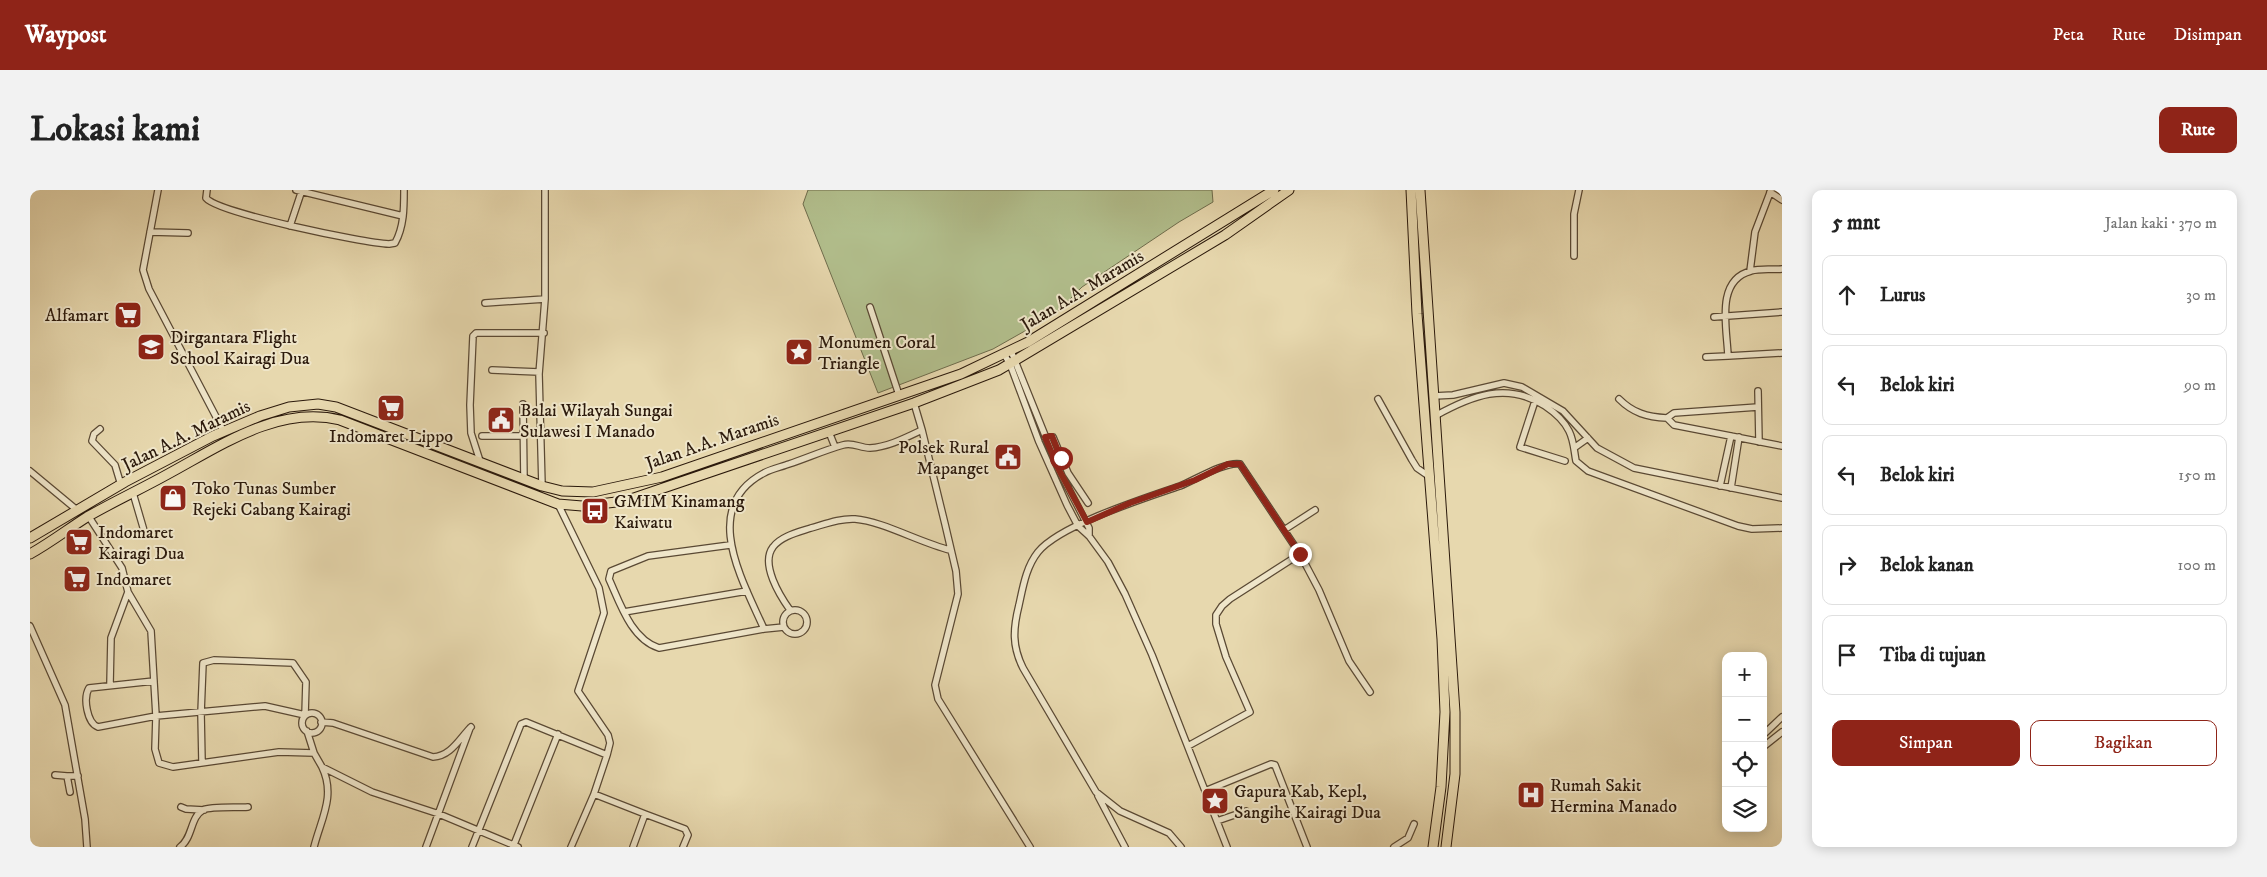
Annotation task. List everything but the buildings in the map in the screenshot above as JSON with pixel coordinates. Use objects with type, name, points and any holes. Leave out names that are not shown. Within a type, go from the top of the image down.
[{"type":"highway","name":"Jalan A.A. Maramis","points":[[30,538],[121,485],[224,432],[282,409],[301,405],[327,405],[349,411],[480,461],[524,480],[562,491],[593,492],[653,480],[961,374],[1008,353],[1238,214],[1274,190]]},
{"type":"highway","points":[[30,554],[89,517],[212,448],[283,420],[314,415],[357,425],[558,504],[582,506],[625,501],[914,403],[1014,363],[1136,286],[1225,235],[1289,190]]},
{"type":"highway","points":[[1412,190],[1417,314],[1430,477],[1445,712],[1441,787],[1433,847]]},
{"type":"highway","points":[[1420,190],[1455,712],[1455,774],[1452,814],[1446,847]]},
{"type":"street","points":[[158,190],[143,270],[147,283],[224,432]]},
{"type":"street","points":[[208,190],[206,198],[210,202],[290,226],[344,238],[389,244],[395,243],[398,238],[403,216],[404,190]]},
{"type":"street","points":[[542,486],[540,372],[545,299],[545,190]]},
{"type":"street","points":[[1574,256],[1574,214],[1579,190]]},
{"type":"street","points":[[290,226],[300,191],[403,216]]},
{"type":"street","points":[[1750,271],[1755,232],[1771,191],[1782,200]]},
{"type":"street","points":[[150,232],[188,233]]},
{"type":"street","points":[[1728,356],[1726,316],[1728,288],[1738,278],[1750,271],[1782,269]]},
{"type":"street","points":[[485,303],[545,299]]},
{"type":"street","points":[[870,307],[899,395]]},
{"type":"street","points":[[1714,317],[1782,312]]},
{"type":"street","points":[[480,461],[471,433],[473,336],[476,333],[544,333]]},
{"type":"street","points":[[1008,353],[1014,363],[1059,470],[1090,528],[1089,536]]},
{"type":"street","points":[[1706,357],[1782,354]]},
{"type":"street","points":[[1014,363],[1055,481],[1078,526],[1089,536],[1108,562],[1125,594],[1188,746],[1227,847]]},
{"type":"street","points":[[492,370],[540,372]]},
{"type":"street","points":[[1434,396],[1453,395],[1488,385],[1504,383],[1522,387],[1563,411],[1597,448],[1634,468],[1782,498]]},
{"type":"street","points":[[1758,391],[1760,442]]},
{"type":"street","points":[[1435,416],[1468,399],[1492,392],[1507,392],[1535,401],[1548,409],[1565,424],[1574,448],[1576,461],[1581,467],[1613,481],[1738,526],[1752,529],[1782,528]]},
{"type":"street","points":[[1378,399],[1417,468],[1430,477]]},
{"type":"street","points":[[1619,400],[1629,409],[1647,417],[1667,418],[1674,413],[1758,407]]},
{"type":"street","points":[[1535,401],[1520,446],[1565,461]]},
{"type":"street","points":[[914,403],[956,571],[958,594],[934,685],[938,699],[1030,847]]},
{"type":"street","points":[[523,404],[524,480]]},
{"type":"street","points":[[1667,418],[1674,425],[1782,446]]},
{"type":"street","points":[[100,429],[94,434],[92,441],[114,465],[121,485]]},
{"type":"street","points":[[764,629],[747,591],[730,545],[731,512],[736,498],[743,489],[765,472],[835,447],[849,443],[867,448],[879,447],[922,430]]},
{"type":"street","points":[[829,432],[835,447]]},
{"type":"street","points":[[482,436],[522,436]]},
{"type":"street","points":[[1720,486],[1731,436]]},
{"type":"street","points":[[1045,437],[1053,437],[1068,473],[1088,503]]},
{"type":"street","points":[[1574,448],[1588,438]]},
{"type":"street","points":[[1731,488],[1740,438]]},
{"type":"street","points":[[1125,847],[1096,792],[1022,668],[1014,645],[1016,618],[1027,571],[1040,550],[1078,526],[1130,503],[1195,480],[1234,463],[1240,464],[1300,554],[1319,590],[1349,661],[1370,692]]},
{"type":"street","points":[[30,471],[77,510]]},
{"type":"street","points":[[133,493],[145,534]]},
{"type":"street","points":[[558,504],[599,588],[604,613],[578,691],[608,735],[610,743],[594,794],[571,847]]},
{"type":"street","points":[[1284,530],[1315,510]]},
{"type":"street","points":[[89,517],[122,568],[128,592],[151,631],[156,716],[155,749],[159,763],[173,767],[279,752],[314,753]]},
{"type":"street","points":[[790,610],[774,580],[770,554],[773,546],[782,539],[796,533],[833,521],[857,519],[928,545],[950,550]]},
{"type":"street","points":[[730,545],[648,556],[611,571],[609,579],[624,612],[634,628],[645,641],[658,648],[764,629],[784,628],[792,634],[797,634],[806,628],[805,614],[796,609],[790,610],[783,618],[784,628]]},
{"type":"street","points":[[1188,746],[1250,712],[1222,646],[1215,621],[1218,611],[1240,592],[1300,554]]},
{"type":"street","points":[[624,612],[747,591]]},
{"type":"street","points":[[110,684],[111,638],[128,592]]},
{"type":"street","points":[[30,626],[63,699],[85,819],[87,847]]},
{"type":"street","points":[[202,762],[203,663],[206,661],[284,661],[293,663],[306,682],[305,715],[302,724],[307,731],[314,753],[322,767],[328,788],[328,803],[314,847]]},
{"type":"street","points":[[154,681],[110,684],[87,690],[88,712],[96,727],[156,716],[265,706],[305,715],[317,714],[322,722]]},
{"type":"street","points":[[1767,731],[1782,717]]},
{"type":"street","points":[[307,731],[316,732],[322,722]]},
{"type":"street","points":[[322,722],[333,723],[433,757],[442,757],[451,750],[471,726],[426,847]]},
{"type":"street","points":[[472,847],[523,722],[558,734],[607,755]]},
{"type":"street","points":[[1767,744],[1782,732]]},
{"type":"street","points":[[322,767],[372,792],[439,814],[515,846],[558,734]]},
{"type":"street","points":[[1205,791],[1275,764],[1279,770],[1307,847]]},
{"type":"street","points":[[55,776],[78,776]]},
{"type":"street","points":[[67,776],[70,792]]},
{"type":"street","points":[[1096,792],[1120,811],[1169,833],[1181,847]]},
{"type":"street","points":[[594,794],[684,829],[688,835],[683,847]]},
{"type":"street","points":[[181,807],[204,810],[248,807]]},
{"type":"street","points":[[180,847],[189,839],[197,816],[204,810]]},
{"type":"street","points":[[1217,821],[1246,811]]},
{"type":"street","points":[[633,847],[646,814]]},
{"type":"street","points":[[1394,847],[1408,838],[1414,824]]},
{"type":"green space","points":[[808,190],[1212,190],[1213,202],[1179,222],[1082,287],[1055,314],[993,349],[878,393],[803,204]]},
{"type":"place","name":"Alfamart","points":[[128,315]]},
{"type":"place","name":"Dirgantara Flight School Kairagi Dua","points":[[151,347]]},
{"type":"place","name":"Monumen Coral Triangle","points":[[799,352]]},
{"type":"place","name":"Indomaret Lippo","points":[[391,408]]},
{"type":"place","name":"Balai Wilayah Sungai Sulawesi I Manado","points":[[501,420]]},
{"type":"place","name":"Polsek Rural Mapanget","points":[[1008,457]]},
{"type":"place","name":"Toko Tunas Sumber Rejeki Cabang Kairagi","points":[[173,498]]},
{"type":"place","name":"GMIM Kinamang Kaiwatu","points":[[595,511]]},
{"type":"place","name":"Indomaret Kairagi Dua","points":[[79,542]]},
{"type":"place","name":"Indomaret","points":[[77,579]]},
{"type":"place","name":"Rumah Sakit Hermina Manado","points":[[1531,795]]},
{"type":"place","name":"Gapura Kab, Kepl, Sangihe Kairagi Dua","points":[[1215,801]]},
{"type":"route","points":[[1061,458],[1052,436],[1045,437],[1059,470],[1087,522],[1130,503],[1195,480],[1228,464],[1240,464],[1300,554]]}]
